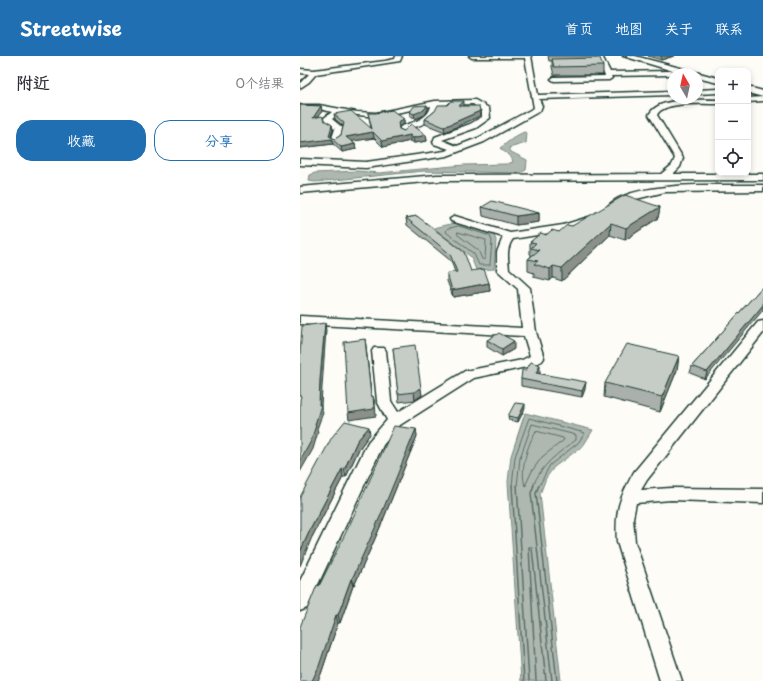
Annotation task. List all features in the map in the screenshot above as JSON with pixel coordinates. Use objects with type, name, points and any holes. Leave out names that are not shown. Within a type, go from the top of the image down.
[{"type":"main road","points":[[627,56],[670,68]]},
{"type":"main road","points":[[703,77],[715,80]]},
{"type":"main road","points":[[751,91],[763,94]]},
{"type":"street","points":[[300,71],[314,72],[385,63],[398,60],[399,56]]},
{"type":"street","points":[[300,162],[366,165],[433,156],[481,140],[536,109],[538,106],[526,66],[528,56],[472,56]]},
{"type":"street","points":[[554,78],[609,78],[599,56]]},
{"type":"street","points":[[595,64],[602,63]]},
{"type":"street","points":[[300,86],[307,81],[314,72]]},
{"type":"street","points":[[607,74],[667,73]]},
{"type":"street","points":[[703,92],[715,91]]},
{"type":"street","points":[[536,100],[667,93]]},
{"type":"street","points":[[703,96],[715,95]]},
{"type":"street","points":[[558,98],[667,96]]},
{"type":"street","points":[[751,100],[763,99]]},
{"type":"street","points":[[300,107],[319,107],[357,114],[376,115],[435,103],[475,102],[486,110],[486,118],[482,122],[438,139],[437,142],[440,144],[454,149]]},
{"type":"street","points":[[663,177],[674,169],[679,163],[680,158],[653,116],[653,111],[669,104],[715,102]]},
{"type":"street","points":[[404,133],[403,129],[432,115],[435,109],[435,103]]},
{"type":"street","points":[[335,141],[339,133],[339,128],[329,122],[328,118],[338,111]]},
{"type":"street","points":[[300,159],[366,162],[454,149]]},
{"type":"street","points":[[300,190],[422,178],[763,177]]},
{"type":"street","points":[[455,219],[510,236],[584,223],[625,198],[657,189],[763,188]]},
{"type":"street","points":[[300,602],[376,442],[395,421],[470,374],[526,363],[537,358],[529,332],[524,288],[503,270],[501,254],[504,242],[510,236]]},
{"type":"street","points":[[300,320],[529,332]]},
{"type":"street","points":[[671,681],[626,542],[624,518],[629,497],[640,476],[763,325]]},
{"type":"street","points":[[379,351],[384,401],[395,421]]},
{"type":"street","points":[[629,497],[671,494],[763,496]]},
{"type":"water","points":[[524,132],[527,133],[526,143],[509,148],[511,152],[527,160],[526,170],[520,173],[424,171],[315,182],[309,181],[310,175],[315,173],[357,171],[379,173],[464,165],[507,164],[513,162],[512,159],[500,148]]},
{"type":"water","points":[[459,222],[493,233],[496,240],[494,269],[476,270],[471,257],[434,228]]},
{"type":"water","points":[[525,413],[593,430],[583,446],[554,467],[546,478],[540,494],[561,681],[521,681],[508,482],[511,456]]},
{"type":"building","points":[[600,58],[603,66],[554,67],[552,59]]},
{"type":"building","points":[[451,101],[464,101],[459,106],[479,106],[480,111],[444,127],[425,119],[435,111],[438,105],[447,105]]},
{"type":"building","points":[[300,105],[321,106],[313,118],[322,116],[324,120],[332,125],[329,136],[335,139],[341,135],[344,123],[334,114],[351,111],[372,129],[368,113],[392,110],[404,119],[398,122],[399,129],[404,131],[411,124],[426,135],[413,138],[410,135],[382,141],[373,132],[346,137],[355,144],[341,147],[332,139],[300,143]]},
{"type":"building","points":[[427,105],[424,110],[414,114],[410,112],[414,106]]},
{"type":"building","points":[[625,195],[660,207],[626,228],[611,223],[562,268],[553,266],[550,269],[534,264],[538,261],[528,259],[539,250],[531,248],[536,243],[530,242],[541,233],[546,235],[552,230],[559,232],[567,225],[572,226]]},
{"type":"building","points":[[492,201],[539,213],[516,216],[482,207]]},
{"type":"building","points":[[417,216],[464,252],[471,271],[484,269],[489,283],[452,290],[447,273],[457,272],[450,254],[406,218]]},
{"type":"building","points":[[763,286],[763,305],[707,372],[692,366]]},
{"type":"building","points":[[325,323],[320,380],[319,405],[321,405],[311,441],[300,461],[300,355],[302,326]]},
{"type":"building","points":[[499,333],[514,341],[502,349],[487,340]]},
{"type":"building","points":[[365,339],[371,396],[373,396],[374,409],[348,413],[344,342]]},
{"type":"building","points":[[627,344],[679,356],[662,397],[605,383]]},
{"type":"building","points":[[415,345],[421,388],[414,392],[398,394],[393,348]]},
{"type":"building","points":[[531,362],[540,365],[536,373],[586,382],[582,391],[521,379],[522,370],[526,370]]},
{"type":"building","points":[[515,403],[525,404],[518,418],[508,416]]},
{"type":"building","points":[[345,421],[369,427],[357,441],[344,470],[342,469],[300,552],[300,497],[332,437]]},
{"type":"building","points":[[394,426],[416,429],[380,517],[351,579],[338,615],[336,615],[319,666],[312,681],[300,681],[300,627],[317,585],[319,586],[350,524]]}]
